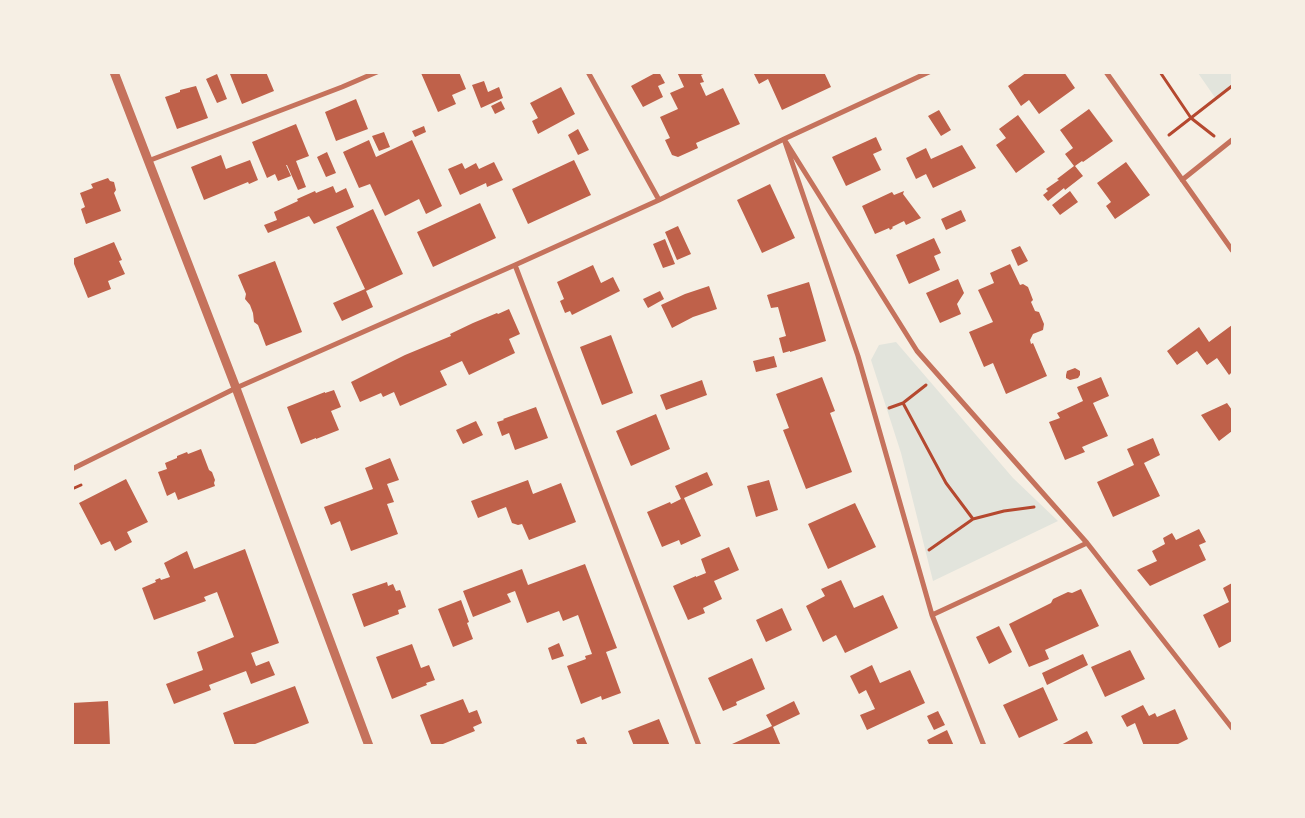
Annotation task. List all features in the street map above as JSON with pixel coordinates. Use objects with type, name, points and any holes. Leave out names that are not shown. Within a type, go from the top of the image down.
[{"type":"street","points":[[114,72],[147,162],[236,388],[369,746]]},
{"type":"street","points":[[147,162],[377,72]]},
{"type":"street","points":[[588,72],[658,200]]},
{"type":"street","points":[[72,469],[236,388],[658,200],[929,72]]},
{"type":"street","points":[[1106,72],[1232,250]]},
{"type":"street","points":[[784,139],[917,351],[1087,543],[1232,728]]},
{"type":"street","points":[[784,139],[858,356],[932,615],[984,746]]},
{"type":"street","points":[[1182,180],[1232,140]]},
{"type":"street","points":[[515,265],[699,746]]},
{"type":"street","points":[[932,615],[1087,543]]},
{"type":"path","points":[[1160,72],[1191,118],[1226,145]]},
{"type":"path","points":[[1156,144],[1232,86]]},
{"type":"path","points":[[875,414],[903,403],[939,375]]},
{"type":"path","points":[[903,403],[946,483],[973,519]]},
{"type":"path","points":[[916,558],[973,519],[1004,511],[1053,504]]},
{"type":"shaded area","points":[[1198,73],[1232,73],[1232,86],[1216,99]]},
{"type":"shaded area","points":[[896,342],[1013,478],[1058,521],[933,581],[901,453],[871,360],[879,345]]},
{"type":"building","points":[[232,72],[266,72],[274,91],[242,104],[230,74]]},
{"type":"building","points":[[459,72],[466,89],[452,95],[456,104],[438,112],[421,73]]},
{"type":"building","points":[[659,72],[665,83],[658,86],[663,97],[643,107],[631,86]]},
{"type":"building","points":[[677,72],[708,72],[701,75],[704,82],[700,83],[706,96],[723,88],[740,124],[696,143],[698,148],[678,157],[672,155],[665,140],[670,138],[660,117],[678,109],[670,93],[684,87]]},
{"type":"building","points":[[753,72],[824,72],[831,87],[782,110],[768,79],[759,84]]},
{"type":"building","points":[[1027,72],[1064,72],[1075,88],[1039,114],[1029,100],[1021,106],[1008,86]]},
{"type":"building","points":[[217,74],[227,99],[217,103],[206,79]]},
{"type":"building","points":[[484,81],[488,92],[499,87],[503,98],[481,108],[472,85]]},
{"type":"building","points":[[196,86],[208,118],[177,129],[165,97],[180,92],[180,90]]},
{"type":"building","points":[[561,87],[575,114],[538,134],[532,121],[538,118],[530,103]]},
{"type":"building","points":[[356,99],[368,129],[336,141],[325,112]]},
{"type":"building","points":[[501,101],[505,109],[495,114],[491,106]]},
{"type":"building","points":[[1089,109],[1113,141],[1075,166],[1083,176],[1048,201],[1043,195],[1048,191],[1046,189],[1074,166],[1065,154],[1073,148],[1060,130]]},
{"type":"building","points":[[939,110],[951,130],[941,136],[928,116]]},
{"type":"building","points":[[1018,115],[1045,152],[1016,173],[996,145],[1006,138],[999,129]]},
{"type":"building","points":[[296,124],[309,156],[296,161],[306,187],[298,190],[287,165],[291,176],[278,181],[275,174],[267,178],[252,142]]},
{"type":"building","points":[[424,126],[426,132],[415,137],[412,131]]},
{"type":"building","points":[[578,129],[589,150],[578,155],[568,135]]},
{"type":"building","points":[[384,132],[390,147],[379,151],[372,136]]},
{"type":"building","points":[[876,137],[882,150],[873,154],[881,170],[846,186],[832,157]]},
{"type":"building","points":[[369,140],[376,157],[412,140],[442,206],[426,214],[419,199],[385,216],[370,184],[359,188],[343,152]]},
{"type":"building","points":[[962,145],[976,168],[933,188],[926,174],[916,179],[906,158],[926,148],[931,159]]},
{"type":"building","points":[[327,152],[336,173],[326,177],[317,157]]},
{"type":"building","points":[[221,155],[226,169],[250,160],[258,180],[249,184],[248,182],[204,200],[191,167]]},
{"type":"building","points":[[574,160],[591,195],[528,224],[512,189]]},
{"type":"building","points":[[494,162],[503,180],[487,187],[486,183],[460,195],[448,169],[462,163],[465,169],[476,163],[479,169]]},
{"type":"building","points":[[1126,162],[1150,195],[1115,219],[1106,206],[1111,202],[1097,183]]},
{"type":"building","points":[[108,178],[114,182],[116,190],[114,193],[121,211],[86,224],[81,209],[85,207],[80,193],[93,188],[91,184]]},
{"type":"building","points":[[770,184],[795,238],[762,253],[737,200]]},
{"type":"building","points":[[333,186],[336,193],[346,188],[354,207],[314,224],[309,216],[268,233],[264,225],[277,220],[274,212],[315,191],[316,193]]},
{"type":"building","points":[[904,191],[903,194],[921,218],[906,225],[904,221],[890,230],[889,228],[875,234],[862,206],[892,192],[894,195]]},
{"type":"building","points":[[1070,191],[1078,202],[1060,215],[1052,205]]},
{"type":"building","points":[[480,203],[496,238],[433,267],[417,232]]},
{"type":"building","points":[[373,209],[403,274],[366,291],[373,307],[342,321],[333,303],[365,289],[336,227]]},
{"type":"building","points":[[961,210],[966,221],[946,230],[941,219]]},
{"type":"building","points":[[678,226],[691,254],[677,260],[665,232]]},
{"type":"building","points":[[934,238],[941,253],[934,256],[940,270],[909,284],[896,255]]},
{"type":"building","points":[[665,239],[675,264],[663,268],[653,244]]},
{"type":"building","points":[[114,242],[122,260],[119,261],[125,274],[108,281],[111,289],[88,298],[72,259]]},
{"type":"building","points":[[1020,246],[1028,261],[1018,266],[1011,250]]},
{"type":"building","points":[[275,261],[302,332],[266,346],[258,325],[254,322],[253,313],[245,299],[246,294],[238,275]]},
{"type":"building","points":[[1010,264],[1020,285],[1023,284],[1028,287],[1033,300],[1031,302],[1035,311],[1039,312],[1044,324],[1043,330],[1033,334],[1030,340],[1047,376],[1006,394],[993,363],[984,367],[969,332],[993,322],[978,290],[994,283],[990,273]]},
{"type":"building","points":[[593,265],[601,283],[613,277],[620,291],[572,315],[570,311],[565,313],[560,301],[564,299],[557,282]]},
{"type":"building","points":[[958,279],[964,293],[957,304],[961,314],[940,323],[926,293]]},
{"type":"building","points":[[809,282],[826,341],[783,353],[779,338],[786,336],[778,307],[771,308],[767,295]]},
{"type":"building","points":[[709,286],[717,309],[693,317],[672,328],[661,305]]},
{"type":"building","points":[[660,291],[664,299],[648,308],[643,299]]},
{"type":"building","points":[[509,309],[520,334],[509,339],[515,353],[469,375],[462,361],[440,371],[447,385],[400,406],[394,392],[383,397],[381,393],[360,402],[351,382],[405,355],[451,336],[450,334],[473,323]]},
{"type":"building","points":[[1232,325],[1232,372],[1229,375],[1217,358],[1207,365],[1197,351],[1177,365],[1167,351],[1199,327],[1209,342]]},
{"type":"building","points":[[611,335],[633,393],[602,405],[580,347]]},
{"type":"building","points":[[774,356],[777,367],[756,372],[753,361]]},
{"type":"building","points":[[1075,368],[1080,371],[1078,378],[1070,380],[1066,378],[1067,371]]},
{"type":"building","points":[[822,377],[835,411],[830,413],[852,472],[806,489],[783,430],[789,428],[776,394]]},
{"type":"building","points":[[1101,377],[1109,396],[1093,403],[1108,436],[1082,447],[1085,452],[1065,460],[1049,422],[1060,418],[1057,413],[1083,401],[1077,387]]},
{"type":"building","points":[[702,380],[707,395],[666,410],[660,395]]},
{"type":"building","points":[[334,390],[341,407],[331,411],[339,430],[301,444],[287,407]]},
{"type":"building","points":[[1227,403],[1232,410],[1232,431],[1219,441],[1201,415]]},
{"type":"building","points":[[536,407],[548,438],[515,450],[509,433],[502,436],[497,422]]},
{"type":"building","points":[[656,414],[670,449],[631,466],[616,431]]},
{"type":"building","points":[[476,421],[483,435],[463,444],[456,430]]},
{"type":"building","points":[[1153,438],[1160,455],[1144,463],[1160,496],[1113,517],[1097,482],[1134,465],[1127,449]]},
{"type":"building","points":[[201,449],[209,470],[212,472],[215,486],[178,500],[175,492],[167,496],[158,472],[167,469],[165,463],[177,458],[177,456]]},
{"type":"building","points":[[390,458],[399,480],[387,484],[394,502],[387,504],[398,534],[351,551],[340,521],[331,525],[324,507],[373,489],[365,468]]},
{"type":"building","points":[[707,472],[713,485],[684,498],[701,536],[681,545],[679,540],[662,547],[647,512],[681,499],[675,486]]},
{"type":"building","points":[[126,479],[148,522],[127,532],[132,542],[115,551],[110,541],[101,545],[79,503]]},
{"type":"building","points":[[528,480],[533,494],[561,483],[576,522],[529,540],[522,524],[512,523],[506,507],[478,518],[471,501]]},
{"type":"building","points":[[769,480],[778,510],[756,517],[747,486]]},
{"type":"building","points":[[855,503],[876,547],[828,569],[808,524]]},
{"type":"building","points":[[1199,529],[1206,542],[1199,545],[1206,560],[1150,586],[1137,570],[1157,561],[1152,551],[1165,544],[1163,538],[1172,533],[1176,540]]},
{"type":"building","points":[[729,547],[739,570],[714,581],[722,599],[703,608],[705,613],[688,620],[673,586],[706,573],[701,559]]},
{"type":"building","points":[[245,549],[279,643],[251,653],[256,666],[269,661],[275,675],[251,684],[246,671],[209,685],[211,690],[174,704],[166,684],[203,670],[197,652],[234,637],[217,592],[204,597],[206,601],[154,620],[142,588],[156,582],[155,580],[160,578],[161,580],[170,577],[164,563],[187,551],[194,569]]},
{"type":"building","points":[[585,564],[617,648],[606,652],[621,693],[602,700],[601,696],[581,704],[567,666],[586,659],[585,656],[592,654],[578,615],[563,621],[559,611],[527,623],[515,591],[507,594],[511,602],[473,617],[463,591],[522,569],[528,585]]},
{"type":"building","points":[[841,580],[854,608],[883,595],[898,628],[845,653],[836,635],[823,642],[806,606],[825,596],[821,589]]},
{"type":"building","points":[[387,582],[388,586],[393,584],[396,591],[400,590],[406,607],[398,610],[399,614],[364,627],[352,594]]},
{"type":"building","points":[[1232,583],[1232,641],[1219,648],[1203,615],[1229,602],[1223,588]]},
{"type":"building","points":[[1081,589],[1099,626],[1045,650],[1049,659],[1029,667],[1009,624],[1051,603],[1053,599],[1068,592],[1072,593]]},
{"type":"building","points":[[461,600],[473,639],[453,647],[438,609]]},
{"type":"building","points":[[782,608],[792,630],[766,642],[756,620]]},
{"type":"building","points":[[999,626],[1012,652],[989,664],[976,637]]},
{"type":"building","points":[[559,643],[564,656],[552,660],[548,648]]},
{"type":"building","points":[[412,644],[421,668],[429,665],[435,680],[392,699],[376,657]]},
{"type":"building","points":[[1130,650],[1145,679],[1105,697],[1091,667]]},
{"type":"building","points":[[1083,654],[1088,665],[1047,685],[1042,673]]},
{"type":"building","points":[[752,658],[765,689],[736,702],[737,705],[723,711],[708,678]]},
{"type":"building","points":[[872,665],[880,683],[910,670],[925,703],[867,730],[860,715],[875,709],[866,690],[859,694],[850,676]]},
{"type":"building","points":[[295,686],[309,723],[250,746],[235,746],[223,713]]},
{"type":"building","points":[[1043,687],[1058,720],[1019,738],[1003,705]]},
{"type":"building","points":[[463,699],[469,713],[477,710],[482,723],[473,727],[475,731],[438,746],[432,746],[420,715]]},
{"type":"building","points":[[108,701],[110,746],[72,746],[72,703]]},
{"type":"building","points":[[794,701],[800,714],[773,727],[781,746],[733,746],[732,744],[772,726],[766,715]]},
{"type":"building","points":[[1143,705],[1149,716],[1155,713],[1157,717],[1175,709],[1188,739],[1174,746],[1144,746],[1135,723],[1127,727],[1121,716]]},
{"type":"building","points":[[938,711],[945,725],[934,730],[927,716]]},
{"type":"building","points":[[659,719],[670,746],[634,746],[628,731]]},
{"type":"building","points":[[947,730],[954,746],[930,746],[927,740]]},
{"type":"building","points":[[1087,731],[1093,743],[1087,746],[1059,746]]},
{"type":"building","points":[[584,737],[588,746],[578,746],[576,740]]}]
